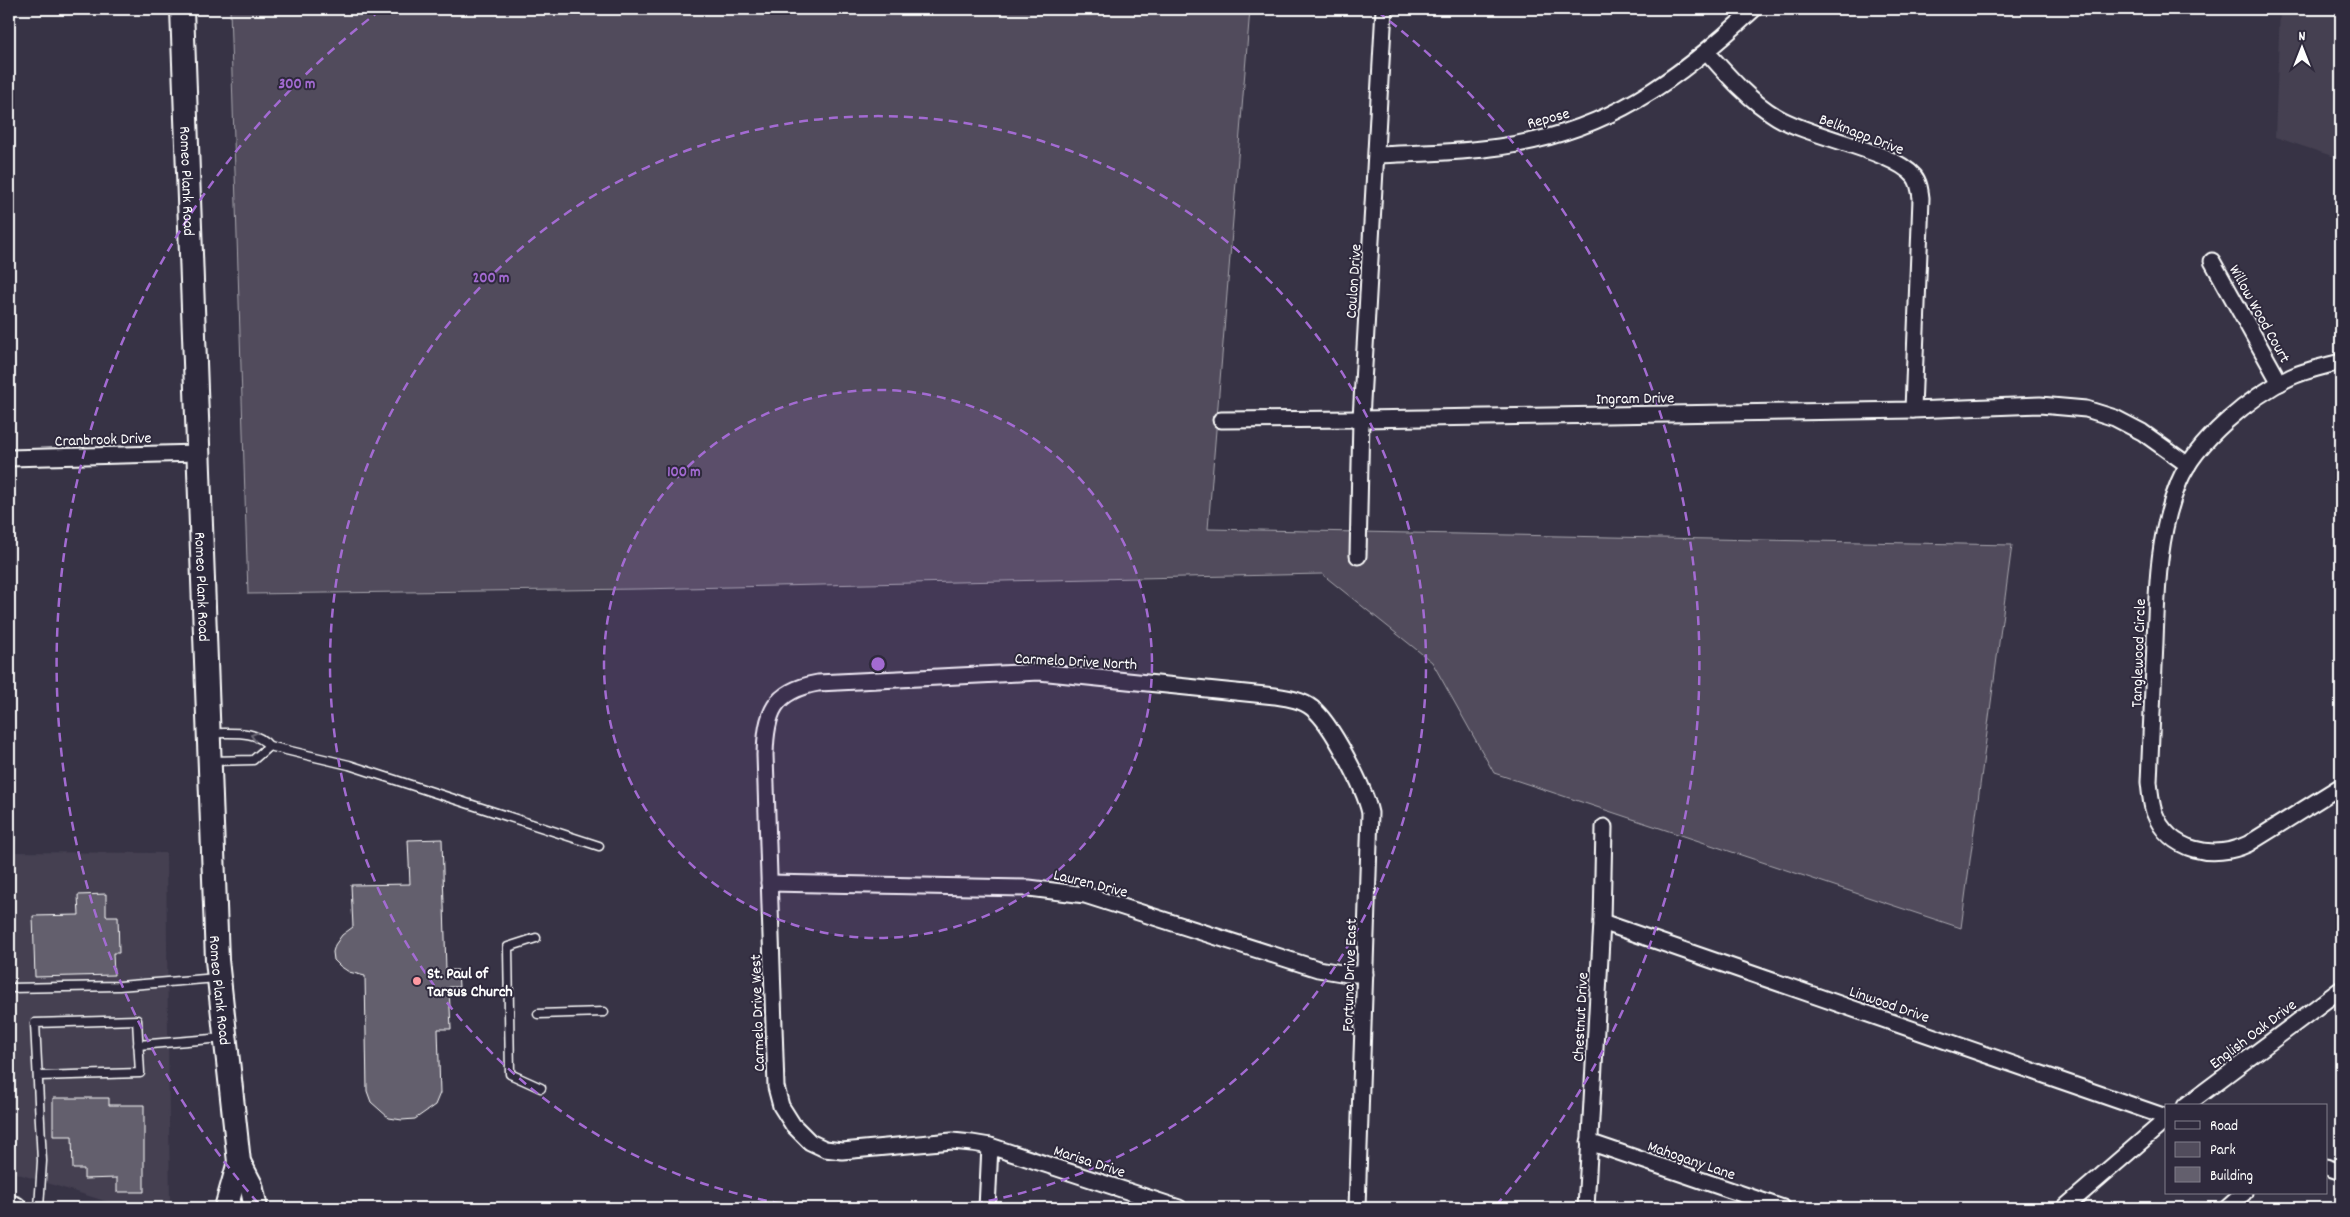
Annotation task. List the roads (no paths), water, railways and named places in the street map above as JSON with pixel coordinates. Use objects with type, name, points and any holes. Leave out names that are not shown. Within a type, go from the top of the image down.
[{"type":"street","name":"Romeo Plank Road","points":[[182,9],[209,761],[219,978],[239,1162],[251,1185],[256,1208]]},
{"type":"street","name":"Coulon Drive","points":[[1358,556],[1361,420],[1378,155],[1384,9]]},
{"type":"street","name":"Repose","points":[[1378,155],[1500,147],[1564,132],[1621,110],[1672,80],[1707,52],[1754,9]]},
{"type":"street","name":"Belknapp Drive","points":[[1707,52],[1727,75],[1758,104],[1778,118],[1886,158],[1905,168],[1916,178],[1921,198],[1913,410]]},
{"type":"street","name":"Willow Wood Court","points":[[2212,261],[2280,383]]},
{"type":"street","name":"Tanglewood Circle","points":[[2341,362],[2303,373],[2280,383],[2231,418],[2211,437],[2188,465],[2176,489],[2166,524],[2158,570],[2149,782],[2155,814],[2164,829],[2176,842],[2199,852],[2226,852],[2248,844],[2341,786]]},
{"type":"street","name":"Ingram Drive","points":[[1221,420],[1361,420],[2049,406],[2086,409],[2115,418],[2142,432],[2188,465]]},
{"type":"street","points":[[9,453],[9,458]]},
{"type":"street","name":"Cranbrook Drive","points":[[9,458],[198,453]]},
{"type":"street","name":"Carmelo Drive North","points":[[786,695],[796,689],[818,683],[1026,672],[1123,679],[1289,698],[1312,708],[1320,716],[1341,749]]},
{"type":"street","name":"Carmelo Drive West","points":[[786,695],[777,703],[772,711],[766,730],[776,1087],[781,1106],[793,1125],[810,1142],[832,1151],[952,1141],[990,1146]]},
{"type":"street","name":"Fortuna Drive East","points":[[1341,749],[1368,802],[1370,813],[1357,1208]]},
{"type":"street","name":"Chestnut Drive","points":[[1586,1208],[1602,922],[1604,827]]},
{"type":"street","name":"Lauren Drive","points":[[769,883],[1029,888],[1066,891],[1085,895],[1318,969],[1347,974],[1365,974]]},
{"type":"street","name":"Linwood Drive","points":[[1602,922],[2165,1118]]},
{"type":"street","name":"English Oak Drive","points":[[2188,1104],[2341,989]]},
{"type":"street","points":[[2064,1208],[2165,1119]]},
{"type":"street","name":"Mahogany Lane","points":[[1589,1142],[1783,1208]]},
{"type":"street","points":[[987,1208],[990,1146]]},
{"type":"street","name":"Marisa Drive","points":[[990,1146],[1179,1208]]},
{"type":"street","name":"Romeo Plank Road","points":[[226,1208],[239,1162]]},
{"type":"street","points":[[2328,1168],[2341,1172]]},
{"type":"street","points":[[2227,1208],[2243,1194]]},
{"type":"street","points":[[9,1206],[15,1208]]},
{"type":"lane","points":[[208,733],[252,734],[264,739],[269,746],[348,765],[599,846]]},
{"type":"lane","points":[[209,761],[253,760],[269,746]]},
{"type":"lane","points":[[536,938],[508,947],[510,1074],[541,1088]]},
{"type":"lane","points":[[9,988],[118,986],[219,978]]},
{"type":"lane","points":[[538,1014],[604,1012]]},
{"type":"lane","points":[[38,1076],[140,1074],[137,1020],[35,1023],[42,1161],[39,1208]]},
{"type":"lane","points":[[138,1045],[226,1038]]},
{"type":"place","name":"St. Paul of Tarsus Church","points":[[417,981]]}]
